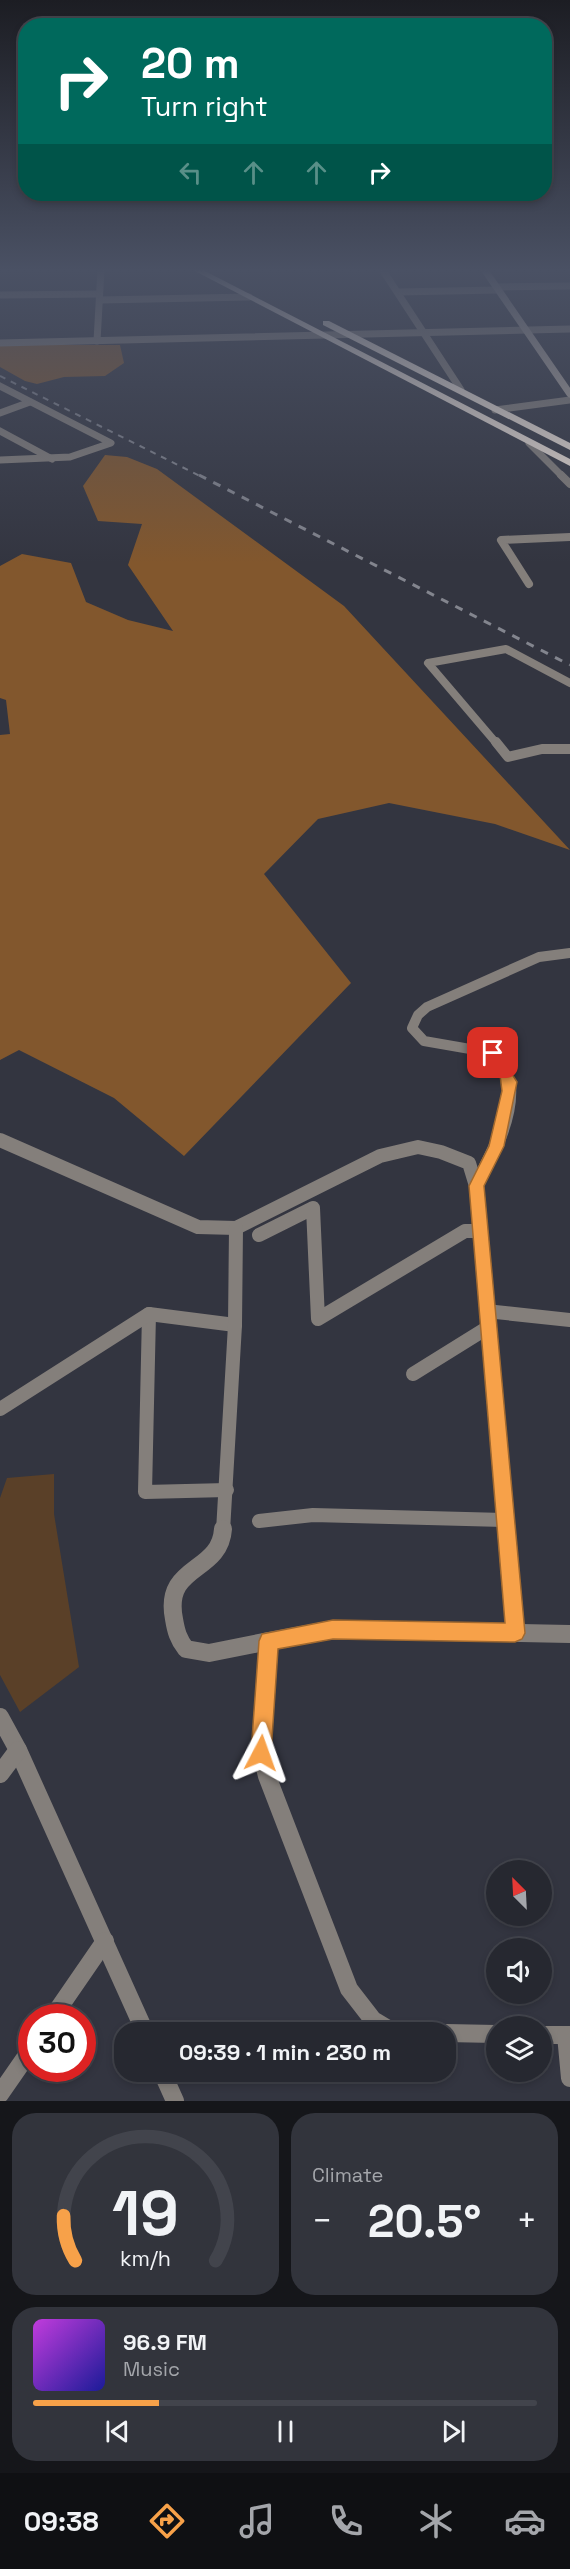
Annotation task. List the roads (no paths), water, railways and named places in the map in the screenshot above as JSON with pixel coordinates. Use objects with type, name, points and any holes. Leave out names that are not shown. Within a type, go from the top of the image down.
[{"type":"highway","points":[[383,367],[570,463]]},
{"type":"highway","points":[[415,367],[570,447]]},
{"type":"main road","points":[[551,367],[570,394]]},
{"type":"street","points":[[446,367],[461,390]]},
{"type":"street","points":[[0,386],[111,443],[84,456],[55,460],[0,460]]},
{"type":"street","points":[[495,410],[570,400]]},
{"type":"street","points":[[0,413],[30,402]]},
{"type":"street","points":[[0,431],[55,460]]},
{"type":"street","points":[[529,443],[570,484]]},
{"type":"street","points":[[529,584],[501,540],[570,537]]},
{"type":"street","points":[[570,683],[506,649],[428,663],[508,757],[542,749],[570,749]]},
{"type":"street","points":[[476,1186],[497,1146],[510,1082],[493,1053],[424,1041],[412,1028],[413,1022],[428,1007],[539,957],[570,953]]},
{"type":"street","points":[[0,1140],[198,1227],[236,1228],[380,1156],[418,1147],[441,1152],[469,1163],[476,1186],[515,1633]]},
{"type":"street","points":[[259,1235],[313,1208],[318,1319],[465,1231],[480,1231]]},
{"type":"street","points":[[236,1228],[235,1325],[227,1490],[222,1541],[212,1556],[186,1575],[173,1591],[172,1609],[177,1639],[186,1649],[209,1653],[333,1629],[570,1634]]},
{"type":"street","points":[[486,1311],[570,1320]]},
{"type":"street","points":[[0,1409],[149,1314],[235,1325]]},
{"type":"street","points":[[149,1314],[145,1492],[227,1490]]},
{"type":"street","points":[[413,1374],[487,1328]]},
{"type":"street","points":[[259,1521],[313,1515],[504,1520]]},
{"type":"street","points":[[269,1641],[261,1753],[267,1776],[349,1989],[362,2012],[373,2022]]},
{"type":"street","points":[[0,1717],[18,1750],[141,2022]]},
{"type":"street","points":[[0,1774],[18,1750]]},
{"type":"street","points":[[62,2004],[105,1941]]},
{"type":"street","points":[[456,2033],[486,2034]]},
{"type":"street","points":[[552,2035],[568,2035],[570,2078]]},
{"type":"street","points":[[0,2094],[18,2068]]},
{"type":"street","points":[[166,2082],[175,2101]]},
{"type":"railway","points":[[0,376],[202,477]]},
{"type":"railway","points":[[199,475],[570,665]]}]
